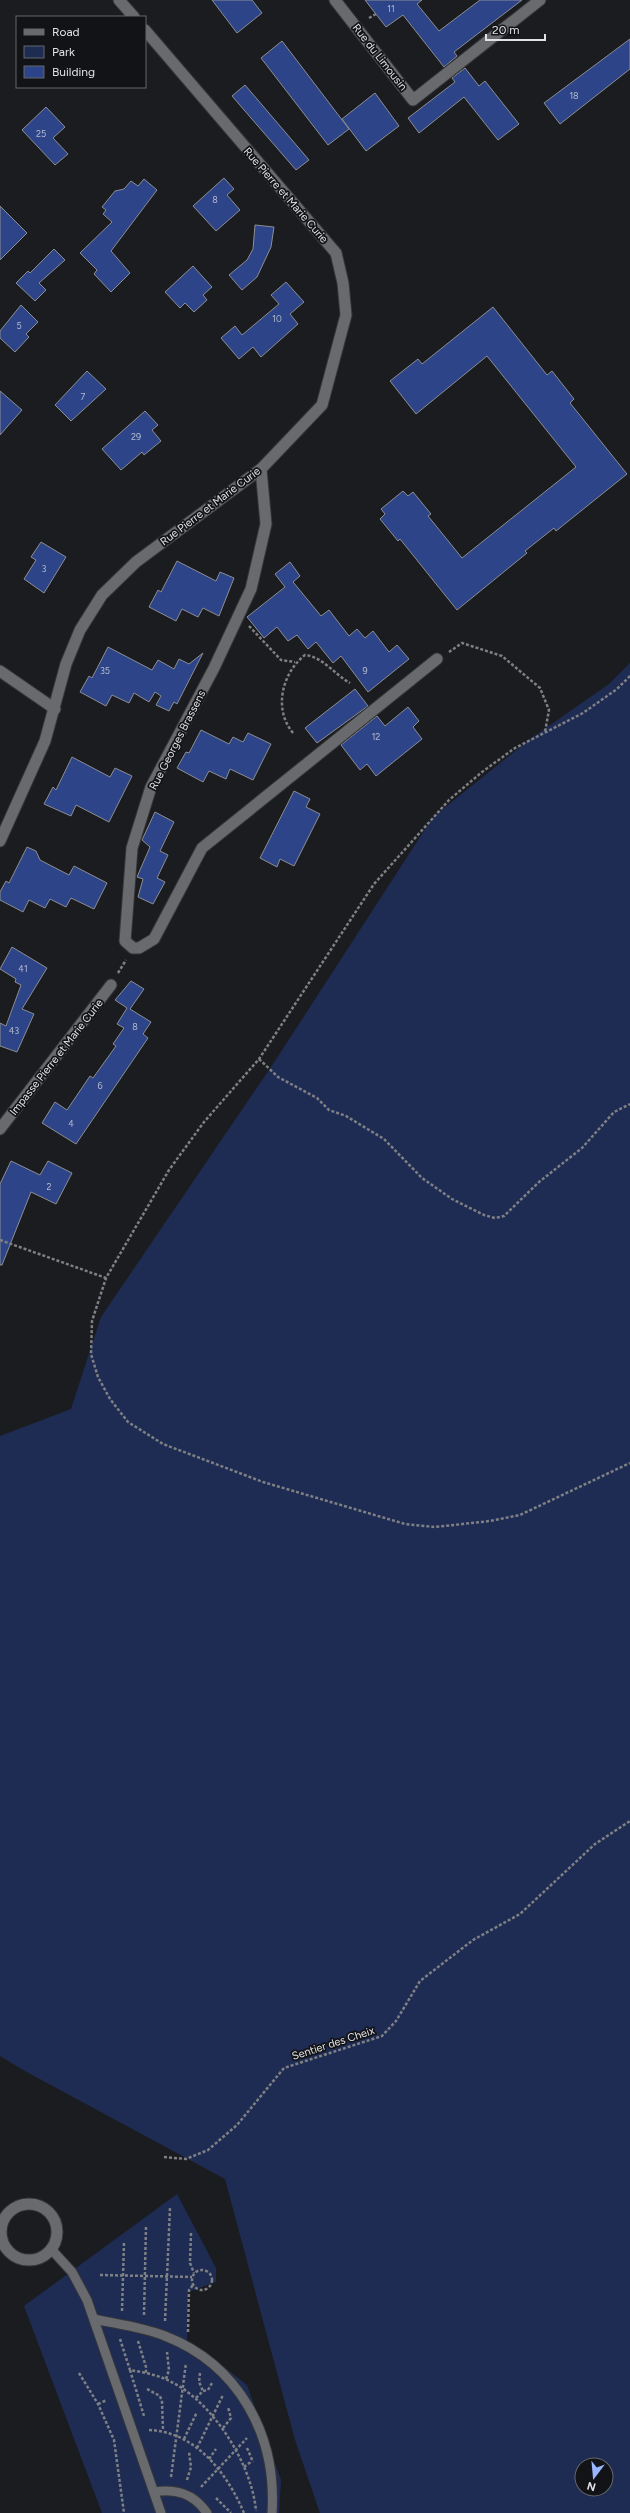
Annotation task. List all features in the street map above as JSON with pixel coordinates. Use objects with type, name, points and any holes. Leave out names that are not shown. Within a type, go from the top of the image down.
[{"type":"street","points":[[119,0],[133,16]]},
{"type":"street","name":"Rue du Limousin","points":[[335,0],[413,100],[540,0]]},
{"type":"street","name":"Rue Pierre et Marie Curie","points":[[0,841],[39,755],[55,709],[66,664],[77,637],[102,595],[136,562],[261,470],[322,405],[346,315],[343,282],[336,253],[146,31]]},
{"type":"street","name":"Rue Georges Brassens","points":[[133,948],[125,941],[134,841],[152,787],[214,668],[251,589],[266,524],[261,470]]},
{"type":"street","points":[[133,948],[139,948],[154,939],[202,848],[437,659]]},
{"type":"street","points":[[0,671],[55,709]]},
{"type":"street","name":"Impasse Pierre et Marie Curie","points":[[0,1129],[111,985]]},
{"type":"street","points":[[27,2203],[38,2204],[48,2210],[54,2219],[58,2230],[56,2240],[51,2249],[43,2257],[32,2260],[20,2259],[10,2254],[3,2245],[0,2234],[1,2222],[7,2213],[16,2206],[27,2203]]},
{"type":"lane","points":[[51,2249],[72,2272],[88,2300],[161,2513]]},
{"type":"lane","points":[[94,2319],[165,2336],[188,2347],[215,2366],[230,2380],[237,2388],[259,2424],[274,2491],[272,2513]]},
{"type":"lane","points":[[154,2492],[168,2490],[185,2493],[198,2501],[207,2513]]},
{"type":"path","points":[[239,614],[281,660],[296,662]]},
{"type":"path","points":[[437,659],[462,644],[502,656],[540,688],[549,710],[545,733]]},
{"type":"path","points":[[293,733],[285,723],[281,708],[285,681],[296,662],[305,655],[316,656],[339,677],[350,683]]},
{"type":"path","points":[[630,676],[617,689],[583,713],[515,748],[482,772],[449,800],[374,884],[259,1059],[204,1122],[169,1170],[106,1278],[98,1298],[92,1321],[91,1354],[98,1376],[110,1399],[128,1422],[163,1444],[216,1466],[405,1524],[435,1527],[490,1521],[520,1514],[630,1463]]},
{"type":"path","points":[[111,985],[133,948]]},
{"type":"path","points":[[259,1059],[278,1077],[317,1098],[329,1110],[346,1116],[384,1139],[422,1178],[446,1195],[484,1215],[495,1218],[504,1216],[539,1182],[582,1148],[614,1112],[630,1104]]},
{"type":"path","points":[[0,1240],[106,1278]]},
{"type":"path","name":"Sentier des Cheix","points":[[164,2157],[186,2159],[208,2150],[237,2125],[284,2068],[382,2036],[396,2021],[420,1981],[473,1940],[520,1914],[595,1844],[630,1821]]},
{"type":"path","points":[[165,2336],[170,2208]]},
{"type":"path","points":[[143,2330],[146,2276],[146,2226]]},
{"type":"path","points":[[191,2234],[190,2263],[194,2273]]},
{"type":"path","points":[[124,2242],[121,2325],[118,2334],[152,2437]]},
{"type":"path","points":[[205,2270],[212,2275],[213,2279],[207,2290],[199,2290],[193,2285],[192,2277],[194,2273],[205,2270]]},
{"type":"path","points":[[100,2275],[192,2277]]},
{"type":"path","points":[[171,2478],[188,2347],[189,2290],[193,2285]]},
{"type":"path","points":[[137,2338],[146,2367],[146,2374]]},
{"type":"path","points":[[166,2379],[169,2370],[167,2348]]},
{"type":"path","points":[[200,2366],[199,2382],[203,2391]]},
{"type":"path","points":[[130,2370],[166,2379],[196,2398],[223,2428],[236,2450],[244,2467],[256,2508]]},
{"type":"path","points":[[79,2373],[98,2404],[114,2440],[124,2513]]},
{"type":"path","points":[[196,2398],[203,2391],[208,2390],[214,2379]]},
{"type":"path","points":[[197,2448],[230,2380]]},
{"type":"path","points":[[147,2389],[160,2396],[162,2402],[163,2430]]},
{"type":"path","points":[[223,2428],[231,2418],[228,2407]]},
{"type":"path","points":[[184,2439],[197,2412]]},
{"type":"path","points":[[200,2489],[259,2424]]},
{"type":"path","points":[[149,2430],[163,2430],[177,2435],[197,2448],[209,2459],[233,2489],[244,2513]]},
{"type":"path","points":[[247,2448],[254,2468]]},
{"type":"path","points":[[209,2459],[216,2450]]},
{"type":"path","points":[[186,2482],[191,2467],[189,2452]]},
{"type":"path","points":[[244,2467],[252,2461]]},
{"type":"path","points":[[164,2475],[186,2482],[206,2492]]},
{"type":"path","points":[[256,2487],[256,2513]]},
{"type":"path","points":[[213,2496],[231,2513]]},
{"type":"green space","points":[[630,663],[630,2513],[320,2513],[295,2440],[225,2179],[23,2070],[0,2056],[0,1436],[71,1409],[101,1317],[275,1061],[433,817],[530,739],[609,684]]},
{"type":"green space","points":[[177,2194],[216,2268],[216,2282],[188,2292],[187,2342],[218,2362],[247,2385],[281,2480],[279,2513],[102,2513],[24,2306]]},
{"type":"building","points":[[212,0],[252,0],[262,13],[237,33]]},
{"type":"building","points":[[365,0],[422,0],[417,4],[439,31],[480,0],[522,0],[454,52],[457,56],[444,67],[403,15],[386,27]]},
{"type":"building","points":[[630,39],[630,69],[560,124],[544,103]]},
{"type":"building","points":[[282,41],[349,129],[328,145],[261,58]]},
{"type":"building","points":[[465,68],[479,86],[485,81],[519,124],[498,140],[464,97],[419,133],[408,118],[455,82],[452,78]]},
{"type":"building","points":[[245,85],[309,160],[296,170],[232,96]]},
{"type":"building","points":[[375,93],[399,126],[366,151],[342,119]]},
{"type":"building","points":[[46,107],[65,127],[53,138],[68,154],[55,165],[22,130]]},
{"type":"building","points":[[224,178],[234,189],[227,195],[240,210],[216,231],[193,206]]},
{"type":"building","points":[[144,179],[157,190],[111,251],[130,273],[111,292],[94,274],[97,270],[80,253],[112,222],[103,214],[106,210],[102,207],[115,191],[124,189],[131,181],[138,186]]},
{"type":"building","points":[[0,206],[27,233],[0,260]]},
{"type":"building","points":[[255,225],[274,227],[271,247],[257,277],[242,290],[229,275],[247,260],[253,249]]},
{"type":"building","points":[[54,249],[65,260],[39,283],[46,290],[35,301],[16,283],[28,271],[30,273]]},
{"type":"building","points":[[193,266],[212,287],[203,295],[207,300],[194,312],[185,303],[180,308],[165,292]]},
{"type":"building","points":[[286,282],[304,302],[290,314],[298,324],[261,357],[253,347],[239,359],[221,338],[235,326],[242,335],[279,304],[271,295]]},
{"type":"building","points":[[21,305],[38,322],[26,334],[29,337],[15,352],[0,338],[0,331]]},
{"type":"building","points":[[493,307],[547,375],[552,371],[574,399],[570,403],[627,474],[556,531],[554,528],[525,551],[527,553],[457,610],[400,539],[398,541],[380,519],[385,514],[381,509],[403,491],[408,496],[413,492],[431,514],[428,516],[462,558],[576,467],[487,356],[416,414],[390,381],[418,359],[422,364]]},
{"type":"building","points":[[87,371],[106,389],[71,421],[55,405]]},
{"type":"building","points":[[0,391],[22,410],[0,435]]},
{"type":"building","points":[[145,411],[158,425],[152,430],[161,441],[144,455],[142,452],[121,470],[102,449]]},
{"type":"building","points":[[41,542],[66,557],[44,593],[24,579],[36,560],[31,557]]},
{"type":"building","points":[[177,561],[216,581],[220,572],[234,578],[219,616],[203,608],[198,617],[182,609],[176,621],[149,607],[158,590],[161,592]]},
{"type":"building","points":[[290,562],[300,576],[293,582],[321,616],[329,610],[349,636],[357,629],[365,638],[373,631],[389,652],[397,645],[409,659],[368,692],[341,656],[333,663],[316,642],[308,649],[297,635],[288,641],[277,627],[264,638],[247,617],[285,587],[275,574]]},
{"type":"building","points":[[108,647],[152,670],[158,660],[174,669],[179,659],[189,664],[203,653],[177,704],[174,702],[169,711],[156,705],[161,696],[155,692],[149,702],[134,693],[129,703],[112,695],[106,706],[80,692],[89,676],[92,678]]},
{"type":"building","points":[[355,689],[368,706],[317,743],[305,728]]},
{"type":"building","points":[[408,707],[419,721],[413,727],[422,739],[376,776],[367,764],[360,770],[341,745],[377,716],[385,726]]},
{"type":"building","points":[[201,730],[229,744],[233,737],[243,742],[248,733],[271,744],[253,780],[230,769],[226,779],[209,771],[203,782],[177,768],[186,752],[189,753]]},
{"type":"building","points":[[72,757],[110,777],[115,768],[132,776],[109,822],[76,805],[71,816],[44,804],[53,787],[56,790]]},
{"type":"building","points":[[294,791],[310,799],[306,807],[320,814],[294,866],[280,859],[277,867],[260,858]]},
{"type":"building","points":[[155,812],[174,822],[160,851],[168,855],[157,878],[165,882],[153,904],[138,897],[143,879],[137,877],[150,847],[142,840]]},
{"type":"building","points":[[27,847],[36,851],[40,860],[69,875],[74,866],[107,883],[94,909],[71,898],[66,907],[50,899],[45,908],[29,900],[23,912],[0,900],[0,892],[6,881],[9,883]]},
{"type":"building","points":[[12,947],[47,968],[22,1009],[34,1014],[17,1052],[0,1046],[0,1023],[6,1026],[21,985],[15,982],[16,979],[0,969]]},
{"type":"building","points":[[131,981],[144,989],[130,1009],[151,1022],[143,1034],[148,1038],[76,1144],[42,1123],[55,1102],[67,1110],[90,1076],[93,1078],[116,1046],[113,1044],[124,1028],[117,1024],[127,1008],[115,1000]]},
{"type":"building","points":[[11,1161],[40,1175],[48,1161],[72,1173],[56,1204],[31,1192],[2,1265],[0,1265],[0,1184]]}]
